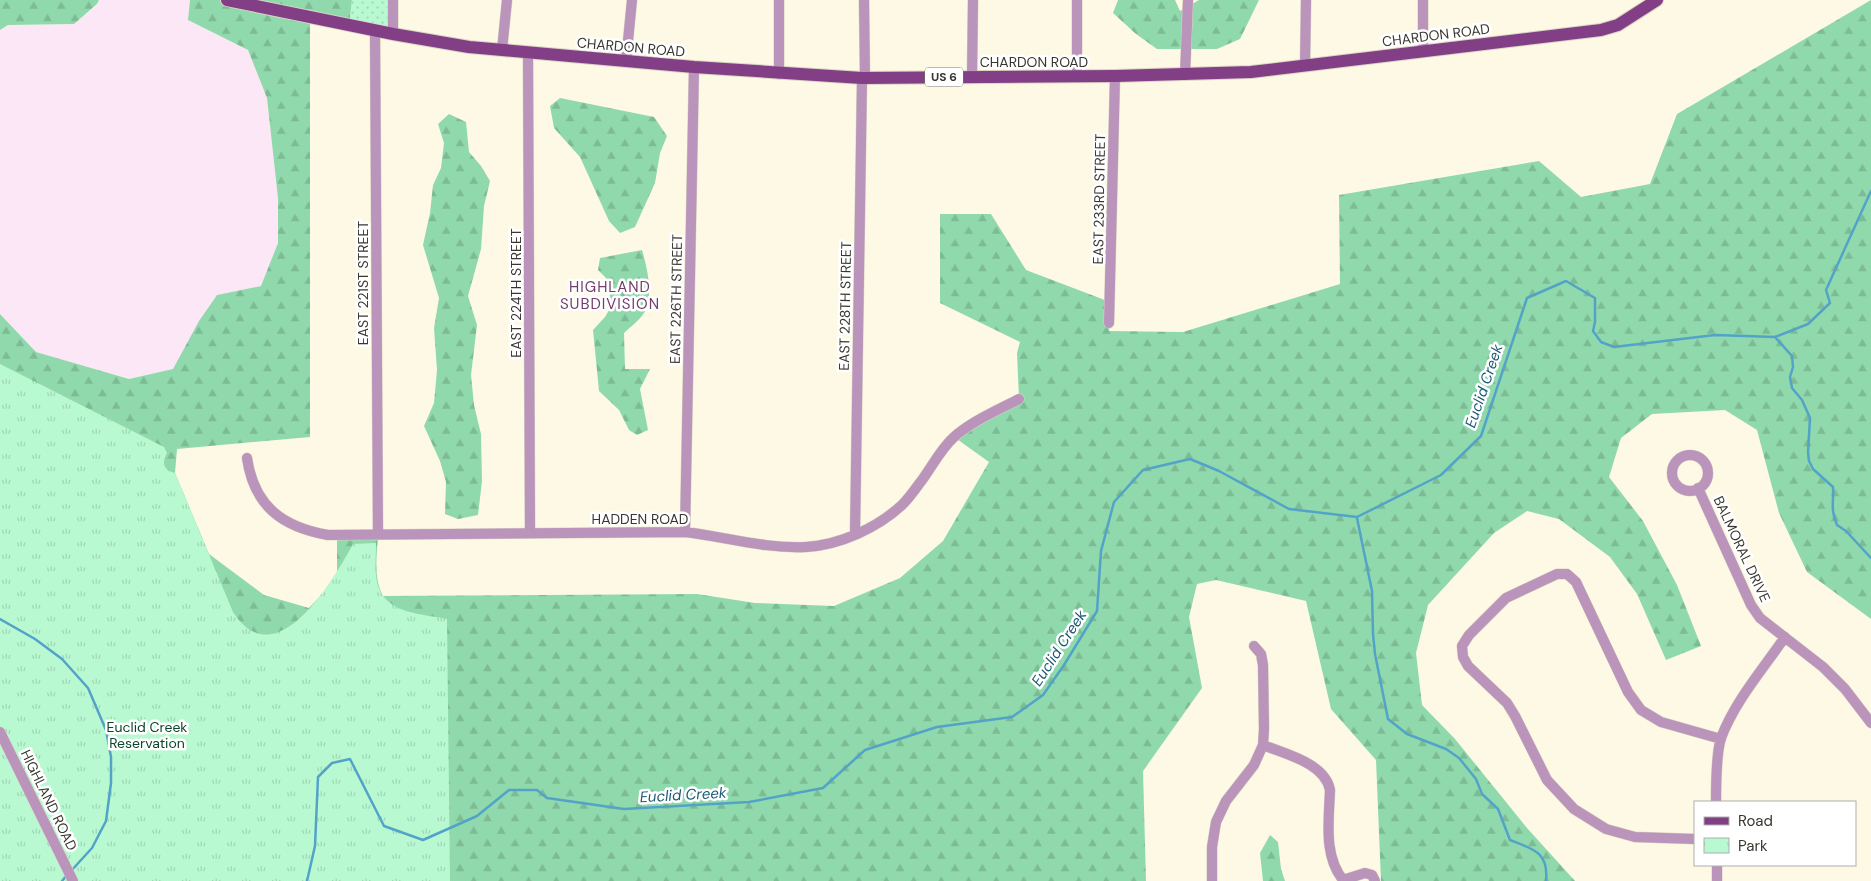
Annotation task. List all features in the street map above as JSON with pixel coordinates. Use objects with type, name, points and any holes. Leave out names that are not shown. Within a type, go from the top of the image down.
[{"type":"main road","name":"CHARDON ROAD","points":[[227,0],[442,43],[694,67],[864,78],[1115,76],[1251,72],[1601,30],[1618,25],[1657,0]]},
{"type":"street","points":[[393,0],[394,34]]},
{"type":"street","points":[[502,50],[507,0]]},
{"type":"street","points":[[626,61],[632,0]]},
{"type":"street","points":[[779,0],[779,74]]},
{"type":"street","name":"EAST 228TH STREET","points":[[855,534],[864,0]]},
{"type":"street","points":[[972,0],[972,77]]},
{"type":"street","points":[[1077,0],[1077,76]]},
{"type":"street","points":[[1185,74],[1188,0]]},
{"type":"street","points":[[1305,66],[1306,0]]},
{"type":"street","points":[[1422,0],[1422,52]]},
{"type":"street","name":"EAST 221ST STREET","points":[[375,30],[378,535]]},
{"type":"street","name":"EAST 224TH STREET","points":[[528,52],[530,533]]},
{"type":"street","name":"EAST 226TH STREET","points":[[685,532],[694,67]]},
{"type":"street","name":"EAST 233RD STREET","points":[[1109,324],[1115,76]]},
{"type":"street","name":"HADDEN ROAD","points":[[247,458],[252,481],[258,494],[270,510],[287,522],[310,532],[328,535],[685,532],[776,547],[807,547],[830,544],[878,524],[903,504],[942,450],[954,437],[1019,399]]},
{"type":"street","name":"BALMORAL DRIVE","points":[[1698,488],[1751,605],[1760,618],[1823,667],[1845,688],[1871,723]]},
{"type":"street","points":[[1694,838],[1635,838],[1606,829],[1574,809],[1547,780],[1507,703],[1468,666],[1463,657],[1462,646],[1469,635],[1506,598],[1557,574],[1568,574],[1576,582],[1628,692],[1642,710],[1661,722],[1721,739]]},
{"type":"street","points":[[1716,801],[1716,779],[1721,739],[1732,716],[1785,637]]},
{"type":"street","points":[[1212,881],[1212,846],[1216,822],[1226,801],[1254,765],[1263,745],[1263,665],[1261,654],[1254,646]]},
{"type":"street","name":"HIGHLAND ROAD","points":[[0,732],[73,881]]},
{"type":"street","points":[[1263,745],[1320,771],[1327,780],[1330,790],[1330,857],[1336,871],[1343,880],[1365,873],[1372,875],[1375,881]]},
{"type":"street","points":[[1717,866],[1717,881]]},
{"type":"shaded area","points":[[99,0],[190,0],[188,20],[248,50],[267,98],[278,198],[278,243],[261,286],[217,295],[199,321],[174,369],[129,379],[36,352],[0,314],[0,30],[8,25],[74,24],[97,5]]},
{"type":"green space","points":[[0,0],[99,0],[97,4],[74,24],[8,25],[0,30]]},
{"type":"green space","points":[[190,0],[352,0],[349,25],[310,17],[310,437],[177,449],[175,473],[209,554],[264,595],[309,608],[323,593],[337,572],[337,535],[378,535],[377,574],[383,596],[697,594],[755,603],[834,606],[900,578],[943,541],[989,462],[954,437],[1019,399],[1017,353],[1020,342],[940,303],[940,214],[991,214],[1026,270],[1110,302],[1109,331],[1183,332],[1340,284],[1339,195],[1539,161],[1581,197],[1650,184],[1677,114],[1871,0],[1871,619],[1807,572],[1779,513],[1757,430],[1725,410],[1652,414],[1621,438],[1609,477],[1643,521],[1677,585],[1701,646],[1666,660],[1637,594],[1610,557],[1559,519],[1527,511],[1494,533],[1428,605],[1416,653],[1422,705],[1455,739],[1527,828],[1575,881],[1381,881],[1376,760],[1331,709],[1306,601],[1216,580],[1197,584],[1189,617],[1202,688],[1143,771],[1146,881],[0,881],[0,314],[36,352],[129,379],[173,369],[199,321],[217,295],[261,286],[278,243],[278,198],[267,98],[248,50],[188,20]]},
{"type":"green space","points":[[352,0],[393,0],[393,34],[349,25]]},
{"type":"green space","points":[[1118,0],[1175,0],[1180,11],[1199,0],[1259,0],[1240,39],[1217,49],[1157,49],[1136,34],[1113,13]]},
{"type":"green space","points":[[560,98],[654,117],[667,136],[660,153],[655,183],[635,227],[620,233],[609,221],[580,157],[554,128],[550,106]]},
{"type":"green space","points":[[449,114],[466,122],[469,152],[481,166],[490,181],[484,206],[481,249],[468,296],[477,325],[471,375],[474,405],[481,434],[482,481],[478,515],[458,519],[445,514],[446,482],[440,461],[424,426],[434,403],[437,370],[434,328],[439,298],[423,245],[430,213],[433,185],[441,168],[444,143],[438,124]]},
{"type":"green space","points":[[642,250],[649,282],[649,298],[644,313],[624,333],[625,369],[650,369],[640,389],[648,430],[637,435],[629,430],[619,410],[599,391],[593,330],[605,317],[612,305],[606,278],[598,270],[600,258]]},
{"type":"green space","name":"Euclid Creek Reservation","points":[[0,364],[164,447],[167,453],[164,460],[165,466],[168,470],[175,473],[233,612],[250,630],[267,635],[285,629],[302,616],[318,599],[353,544],[376,543],[378,586],[389,602],[417,614],[447,619],[450,881],[0,881]]},
{"type":"green space","points":[[1270,835],[1278,842],[1281,869],[1285,881],[1263,881],[1260,853]]},
{"type":"waterway","name":"Euclid Creek","points":[[307,881],[315,846],[318,777],[332,763],[350,759],[384,826],[423,840],[477,816],[509,790],[537,790],[547,798],[624,809],[749,802],[823,788],[865,750],[937,727],[1012,717],[1043,695],[1097,611],[1101,551],[1114,502],[1143,470],[1190,459],[1219,471],[1289,509],[1357,517],[1441,475],[1481,436],[1527,298],[1566,281],[1595,298],[1593,331],[1601,342],[1614,347],[1715,335],[1775,337],[1808,324],[1830,303],[1826,290],[1871,191]]},
{"type":"waterway","points":[[1775,337],[1792,356],[1793,367],[1790,377],[1792,388],[1802,400],[1810,418],[1809,461],[1813,469],[1833,487],[1833,510],[1837,525],[1846,531],[1871,558]]},
{"type":"waterway","points":[[1357,518],[1372,591],[1375,654],[1388,719],[1407,734],[1446,749],[1459,758],[1476,779],[1482,794],[1498,809],[1510,840],[1532,849],[1542,858],[1545,864],[1546,881]]},
{"type":"waterway","name":"Euclid Creek","points":[[0,619],[35,639],[62,659],[88,688],[106,730],[111,757],[111,783],[106,821],[92,848],[71,871]]},
{"type":"waterway","name":"Euclid Creek","points":[[62,881],[67,875]]},
{"type":"district","name":"HIGHLAND SUBDIVISION","points":[[610,296]]}]
